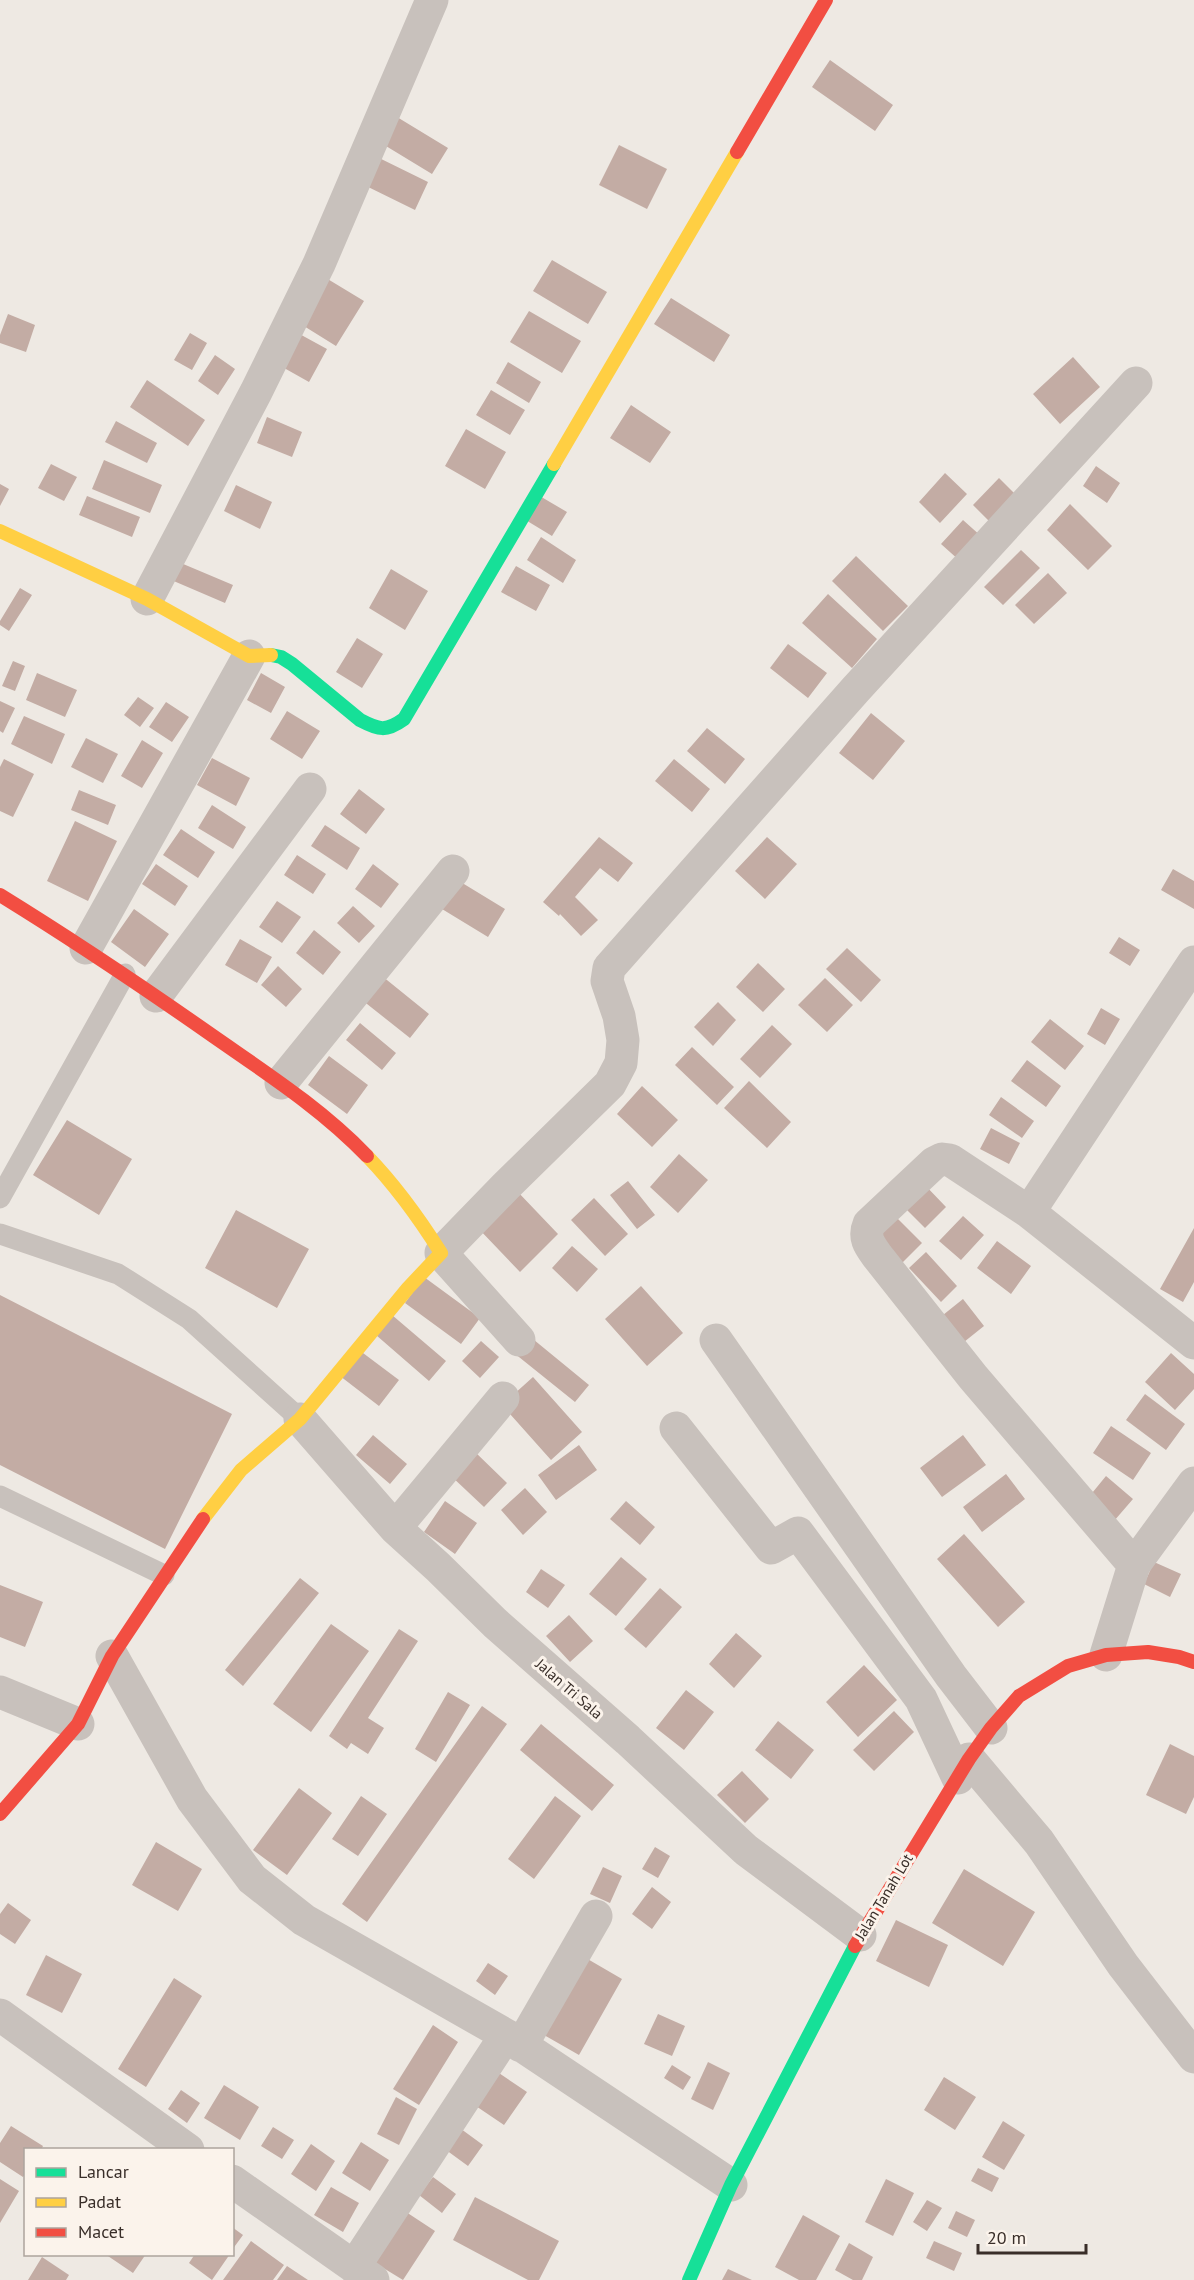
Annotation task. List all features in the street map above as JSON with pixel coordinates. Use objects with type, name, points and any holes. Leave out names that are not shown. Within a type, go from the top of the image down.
[{"type":"street","points":[[147,599],[256,392],[319,264],[432,0]]},
{"type":"street","points":[[0,531],[147,599],[249,656],[264,654],[280,656],[304,672],[327,696],[369,725],[381,730],[392,728],[404,719],[826,0]]},
{"type":"street","points":[[0,1814],[78,1724],[112,1656],[206,1514],[241,1470],[300,1419],[408,1288],[506,1186],[610,1084],[621,1063],[623,1040],[619,1016],[607,981],[609,968],[619,955],[856,689],[1136,383]]},
{"type":"street","points":[[86,948],[249,656]]},
{"type":"street","points":[[156,996],[310,789]]},
{"type":"street","points":[[281,1083],[453,871]]},
{"type":"street","points":[[0,895],[125,974],[281,1083],[355,1143],[388,1177],[413,1209],[441,1253],[519,1340]]},
{"type":"street","points":[[1029,1212],[1194,962]]},
{"type":"street","points":[[1134,1565],[973,1377],[878,1257],[866,1238],[869,1224],[934,1163],[942,1159],[950,1160],[1029,1212],[1194,1343]]},
{"type":"street","points":[[716,1340],[938,1657],[991,1728]]},
{"type":"street","points":[[395,1528],[503,1398]]},
{"type":"street","name":"Jalan Tri Sala","points":[[300,1419],[395,1528],[495,1623],[628,1740],[746,1850],[860,1935]]},
{"type":"street","points":[[676,1428],[771,1548],[798,1533],[921,1700],[963,1768],[1039,1842],[1123,1965],[1194,2057]]},
{"type":"street","points":[[1107,1655],[1134,1565],[1194,1483]]},
{"type":"street","name":"Jalan Tanah Lot","points":[[689,2280],[731,2185],[860,1935],[963,1768],[991,1728],[1019,1696],[1068,1666],[1107,1655],[1148,1652],[1194,1662]]},
{"type":"street","points":[[112,1656],[192,1799],[252,1880],[304,1920],[513,2041],[731,2185]]},
{"type":"street","points":[[0,1692],[78,1724]]},
{"type":"street","points":[[234,2182],[364,2273],[596,1916]]},
{"type":"street","points":[[0,2015],[185,2148]]},
{"type":"lane","points":[[0,1198],[125,974]]},
{"type":"lane","points":[[0,1234],[118,1274],[189,1319],[300,1419]]},
{"type":"lane","points":[[0,1496],[164,1575]]},
{"type":"building","points":[[830,60],[893,105],[875,131],[812,87]]},
{"type":"building","points":[[397,117],[448,148],[432,174],[381,143]]},
{"type":"building","points":[[619,145],[667,169],[647,209],[599,185]]},
{"type":"building","points":[[371,154],[428,182],[415,210],[358,182]]},
{"type":"building","points":[[552,260],[607,292],[588,324],[533,291]]},
{"type":"building","points":[[326,278],[364,301],[336,346],[299,323]]},
{"type":"building","points":[[671,298],[730,335],[714,362],[654,324]]},
{"type":"building","points":[[529,311],[581,341],[562,373],[510,342]]},
{"type":"building","points":[[8,314],[35,325],[26,352],[0,343],[0,335]]},
{"type":"building","points":[[294,331],[327,349],[309,382],[277,364]]},
{"type":"building","points":[[190,333],[207,343],[192,370],[174,360]]},
{"type":"building","points":[[215,355],[235,369],[218,395],[198,381]]},
{"type":"building","points":[[1073,357],[1100,387],[1060,424],[1033,394]]},
{"type":"building","points":[[508,362],[541,382],[529,403],[496,383]]},
{"type":"building","points":[[147,380],[205,420],[188,446],[130,407]]},
{"type":"building","points":[[491,390],[525,410],[510,435],[476,415]]},
{"type":"building","points":[[631,405],[671,432],[650,463],[610,438]]},
{"type":"building","points":[[267,417],[302,432],[292,457],[257,443]]},
{"type":"building","points":[[116,421],[157,443],[147,463],[105,442]]},
{"type":"building","points":[[466,429],[506,452],[485,489],[445,466]]},
{"type":"building","points":[[104,460],[162,485],[150,513],[92,489]]},
{"type":"building","points":[[51,464],[77,477],[64,501],[38,488]]},
{"type":"building","points":[[1096,466],[1120,483],[1107,503],[1083,486]]},
{"type":"building","points":[[945,473],[967,494],[940,523],[919,502]]},
{"type":"building","points":[[999,478],[1017,496],[990,522],[973,505]]},
{"type":"building","points":[[0,484],[9,489],[0,506]]},
{"type":"building","points":[[236,485],[272,502],[260,529],[224,511]]},
{"type":"building","points":[[538,495],[567,512],[552,536],[524,519]]},
{"type":"building","points":[[87,496],[140,517],[132,537],[79,515]]},
{"type":"building","points":[[1070,504],[1112,546],[1088,570],[1047,530]]},
{"type":"building","points":[[963,520],[982,537],[960,561],[941,544]]},
{"type":"building","points":[[541,537],[576,560],[563,583],[527,560]]},
{"type":"building","points":[[1021,550],[1040,568],[1003,605],[984,587]]},
{"type":"building","points":[[856,556],[908,606],[883,631],[832,581]]},
{"type":"building","points":[[169,558],[233,585],[225,603],[162,576]]},
{"type":"building","points":[[516,566],[550,585],[536,611],[501,592]]},
{"type":"building","points":[[391,569],[428,591],[405,630],[369,608]]},
{"type":"building","points":[[1048,573],[1067,593],[1034,624],[1015,605]]},
{"type":"building","points":[[20,588],[32,595],[9,631],[0,625],[0,621]]},
{"type":"building","points":[[828,594],[877,639],[852,668],[802,623]]},
{"type":"building","points":[[357,638],[383,654],[362,688],[336,672]]},
{"type":"building","points":[[788,644],[827,673],[808,698],[770,668]]},
{"type":"building","points":[[13,661],[25,666],[15,691],[2,686]]},
{"type":"building","points":[[37,673],[77,690],[65,717],[26,700]]},
{"type":"building","points":[[261,673],[285,687],[271,713],[247,700]]},
{"type":"building","points":[[138,697],[154,708],[140,727],[124,715]]},
{"type":"building","points":[[0,701],[15,708],[3,733],[0,731]]},
{"type":"building","points":[[166,702],[189,717],[172,742],[149,727]]},
{"type":"building","points":[[287,711],[320,731],[302,759],[270,739]]},
{"type":"building","points":[[871,713],[905,741],[873,780],[839,753]]},
{"type":"building","points":[[24,716],[65,734],[52,764],[11,744]]},
{"type":"building","points":[[707,728],[745,759],[725,784],[687,751]]},
{"type":"building","points":[[86,738],[118,754],[103,783],[71,767]]},
{"type":"building","points":[[142,740],[163,753],[142,788],[121,776]]},
{"type":"building","points":[[212,758],[250,778],[236,806],[197,785]]},
{"type":"building","points":[[4,759],[34,774],[13,817],[0,811],[0,767]]},
{"type":"building","points":[[674,759],[710,789],[692,812],[655,781]]},
{"type":"building","points":[[359,789],[385,809],[366,834],[340,814]]},
{"type":"building","points":[[79,790],[116,805],[108,825],[71,810]]},
{"type":"building","points":[[212,805],[246,827],[233,849],[198,828]]},
{"type":"building","points":[[75,821],[117,841],[88,901],[47,881]]},
{"type":"building","points":[[325,825],[360,848],[347,870],[311,846]]},
{"type":"building","points":[[181,829],[215,852],[198,878],[163,855]]},
{"type":"building","points":[[599,837],[633,863],[618,882],[600,868],[575,897],[598,920],[581,936],[560,914],[559,916],[543,902]]},
{"type":"building","points":[[767,837],[797,864],[765,899],[735,871]]},
{"type":"building","points":[[297,855],[326,874],[313,894],[284,875]]},
{"type":"building","points":[[156,864],[188,886],[175,906],[142,884]]},
{"type":"building","points":[[373,864],[399,884],[381,908],[355,889]]},
{"type":"building","points":[[1173,869],[1194,881],[1194,909],[1161,890]]},
{"type":"building","points":[[459,881],[505,909],[488,937],[442,909]]},
{"type":"building","points":[[277,901],[301,917],[282,943],[259,927]]},
{"type":"building","points":[[353,906],[375,926],[359,943],[337,923]]},
{"type":"building","points":[[134,909],[169,934],[145,967],[111,942]]},
{"type":"building","points":[[314,930],[341,952],[323,975],[296,953]]},
{"type":"building","points":[[1119,937],[1140,950],[1130,966],[1109,953]]},
{"type":"building","points":[[240,939],[272,957],[257,983],[225,965]]},
{"type":"building","points":[[847,948],[881,980],[861,1002],[826,969]]},
{"type":"building","points":[[758,963],[785,989],[763,1012],[736,987]]},
{"type":"building","points":[[278,966],[302,989],[286,1007],[261,985]]},
{"type":"building","points":[[382,976],[429,1014],[410,1038],[362,1000]]},
{"type":"building","points":[[825,978],[853,1005],[827,1032],[798,1005]]},
{"type":"building","points":[[718,1002],[736,1020],[713,1046],[694,1027]]},
{"type":"building","points":[[1101,1008],[1120,1019],[1105,1045],[1087,1034]]},
{"type":"building","points":[[1050,1019],[1084,1046],[1065,1070],[1031,1042]]},
{"type":"building","points":[[360,1023],[396,1053],[382,1070],[346,1040]]},
{"type":"building","points":[[772,1025],[792,1044],[760,1078],[740,1059]]},
{"type":"building","points":[[692,1047],[734,1087],[717,1105],[675,1065]]},
{"type":"building","points":[[329,1056],[368,1085],[347,1114],[308,1085]]},
{"type":"building","points":[[1027,1060],[1061,1086],[1046,1107],[1011,1081]]},
{"type":"building","points":[[749,1081],[791,1122],[767,1148],[724,1108]]},
{"type":"building","points":[[642,1086],[678,1120],[652,1147],[617,1114]]},
{"type":"building","points":[[1001,1097],[1034,1121],[1022,1138],[989,1115]]},
{"type":"building","points":[[67,1120],[132,1159],[99,1215],[33,1175]]},
{"type":"building","points":[[991,1128],[1020,1143],[1009,1164],[980,1149]]},
{"type":"building","points":[[679,1154],[708,1180],[678,1213],[650,1187]]},
{"type":"building","points":[[628,1181],[655,1215],[637,1229],[610,1195]]},
{"type":"building","points":[[922,1182],[946,1207],[925,1228],[900,1203]]},
{"type":"building","points":[[516,1190],[558,1234],[520,1272],[477,1227]]},
{"type":"building","points":[[594,1198],[628,1234],[605,1256],[571,1220]]},
{"type":"building","points":[[236,1210],[309,1249],[277,1308],[205,1268]]},
{"type":"building","points":[[891,1212],[922,1243],[902,1263],[871,1233]]},
{"type":"building","points":[[963,1216],[984,1235],[961,1260],[939,1241]]},
{"type":"building","points":[[1194,1228],[1194,1282],[1183,1302],[1160,1289]]},
{"type":"building","points":[[997,1241],[1031,1266],[1011,1294],[977,1268]]},
{"type":"building","points":[[572,1246],[598,1269],[577,1292],[552,1268]]},
{"type":"building","points":[[926,1252],[957,1286],[941,1302],[909,1268]]},
{"type":"building","points":[[424,1277],[480,1318],[461,1344],[405,1303]]},
{"type":"building","points":[[641,1286],[683,1333],[647,1366],[605,1319]]},
{"type":"building","points":[[0,1295],[232,1414],[165,1549],[0,1465]]},
{"type":"building","points":[[963,1299],[984,1326],[964,1342],[943,1315]]},
{"type":"building","points":[[392,1315],[446,1361],[429,1381],[376,1335]]},
{"type":"building","points":[[528,1335],[589,1385],[575,1402],[514,1353]]},
{"type":"building","points":[[481,1341],[499,1357],[480,1378],[462,1361]]},
{"type":"building","points":[[359,1350],[399,1380],[379,1406],[340,1376]]},
{"type":"building","points":[[1171,1353],[1194,1374],[1194,1389],[1175,1410],[1145,1382]]},
{"type":"building","points":[[533,1377],[582,1432],[551,1460],[502,1405]]},
{"type":"building","points":[[1145,1394],[1185,1424],[1166,1450],[1126,1420]]},
{"type":"building","points":[[1111,1426],[1151,1453],[1133,1480],[1093,1453]]},
{"type":"building","points":[[373,1435],[407,1464],[390,1484],[356,1455]]},
{"type":"building","points":[[963,1435],[986,1465],[942,1497],[920,1468]]},
{"type":"building","points":[[579,1445],[597,1470],[556,1500],[538,1475]]},
{"type":"building","points":[[473,1450],[507,1483],[484,1507],[450,1475]]},
{"type":"building","points":[[1006,1474],[1025,1499],[982,1532],[963,1507]]},
{"type":"building","points":[[1106,1476],[1133,1499],[1114,1521],[1088,1498]]},
{"type":"building","points":[[525,1488],[547,1512],[523,1535],[501,1510]]},
{"type":"building","points":[[445,1501],[477,1523],[455,1554],[424,1532]]},
{"type":"building","points":[[626,1501],[655,1527],[640,1545],[610,1519]]},
{"type":"building","points":[[964,1534],[1025,1602],[998,1627],[937,1559]]},
{"type":"building","points":[[621,1557],[647,1579],[616,1616],[589,1594]]},
{"type":"building","points":[[1154,1562],[1181,1574],[1170,1597],[1144,1584]]},
{"type":"building","points":[[541,1569],[565,1585],[548,1608],[526,1592]]},
{"type":"building","points":[[300,1578],[319,1593],[243,1686],[225,1670]]},
{"type":"building","points":[[0,1585],[43,1602],[25,1647],[0,1637]]},
{"type":"building","points":[[660,1588],[682,1607],[646,1648],[624,1629]]},
{"type":"building","points":[[569,1615],[593,1641],[570,1662],[546,1636]]},
{"type":"building","points":[[331,1624],[369,1651],[311,1732],[273,1704]]},
{"type":"building","points":[[399,1629],[418,1641],[368,1718],[384,1728],[368,1754],[351,1743],[347,1749],[329,1736]]},
{"type":"building","points":[[736,1633],[762,1656],[734,1688],[709,1664]]},
{"type":"building","points":[[864,1665],[897,1700],[858,1737],[826,1702]]},
{"type":"building","points":[[686,1690],[714,1712],[684,1750],[656,1728]]},
{"type":"building","points":[[448,1692],[470,1705],[436,1762],[415,1749]]},
{"type":"building","points":[[482,1706],[507,1724],[367,1922],[342,1904]]},
{"type":"building","points":[[894,1711],[914,1732],[874,1771],[853,1750]]},
{"type":"building","points":[[778,1721],[814,1750],[791,1779],[755,1750]]},
{"type":"building","points":[[541,1724],[614,1785],[592,1811],[520,1750]]},
{"type":"building","points":[[1170,1744],[1194,1756],[1194,1797],[1186,1814],[1146,1795]]},
{"type":"building","points":[[742,1771],[769,1799],[745,1823],[717,1795]]},
{"type":"building","points":[[299,1788],[332,1813],[287,1875],[253,1850]]},
{"type":"building","points":[[361,1796],[387,1814],[358,1856],[332,1839]]},
{"type":"building","points":[[555,1796],[581,1816],[534,1879],[508,1859]]},
{"type":"building","points":[[156,1842],[202,1869],[178,1911],[132,1885]]},
{"type":"building","points":[[655,1847],[670,1856],[658,1878],[642,1869]]},
{"type":"building","points":[[603,1867],[622,1876],[610,1903],[590,1894]]},
{"type":"building","points":[[964,1869],[1035,1912],[1003,1966],[932,1923]]},
{"type":"building","points":[[652,1887],[671,1902],[652,1929],[632,1914]]},
{"type":"building","points":[[8,1903],[31,1920],[15,1944],[0,1934],[0,1914]]},
{"type":"building","points":[[896,1920],[948,1945],[929,1987],[876,1961]]},
{"type":"building","points":[[579,1954],[622,1979],[579,2055],[537,2031]]},
{"type":"building","points":[[46,1955],[82,1974],[62,2013],[26,1995]]},
{"type":"building","points":[[488,1963],[508,1976],[495,1995],[476,1981]]},
{"type":"building","points":[[174,1978],[202,1996],[146,2087],[118,2069]]},
{"type":"building","points":[[658,2014],[685,2026],[672,2056],[644,2044]]},
{"type":"building","points":[[433,2025],[458,2042],[419,2105],[393,2089]]},
{"type":"building","points":[[708,2062],[730,2073],[713,2110],[691,2099]]},
{"type":"building","points":[[672,2065],[691,2077],[683,2090],[664,2078]]},
{"type":"building","points":[[490,2067],[527,2092],[504,2125],[467,2100]]},
{"type":"building","points":[[944,2077],[976,2097],[955,2130],[924,2110]]},
{"type":"building","points":[[224,2085],[259,2107],[240,2140],[204,2118]]},
{"type":"building","points":[[181,2090],[200,2103],[187,2123],[168,2109]]},
{"type":"building","points":[[396,2097],[417,2109],[399,2145],[377,2134]]},
{"type":"building","points":[[1003,2121],[1025,2135],[1004,2170],[982,2157]]},
{"type":"building","points":[[11,2126],[43,2146],[42,2148],[24,2148],[23,2177],[0,2162],[0,2143]]},
{"type":"building","points":[[457,2126],[483,2145],[468,2166],[442,2147]]},
{"type":"building","points":[[273,2127],[294,2140],[282,2159],[261,2146]]},
{"type":"building","points":[[361,2142],[389,2160],[370,2191],[342,2173]]},
{"type":"building","points":[[311,2144],[335,2161],[316,2191],[291,2174]]},
{"type":"building","points":[[978,2168],[999,2178],[992,2192],[971,2181]]},
{"type":"building","points":[[433,2177],[456,2194],[442,2213],[419,2195]]},
{"type":"building","points":[[0,2179],[19,2191],[0,2223]]},
{"type":"building","points":[[886,2179],[914,2193],[893,2236],[865,2222]]},
{"type":"building","points":[[331,2187],[359,2203],[343,2232],[314,2215]]},
{"type":"building","points":[[475,2197],[559,2241],[539,2280],[528,2280],[453,2240]]},
{"type":"building","points":[[927,2200],[942,2208],[927,2231],[913,2222]]},
{"type":"building","points":[[400,2208],[435,2231],[403,2280],[367,2258]]},
{"type":"building","points":[[956,2211],[975,2220],[967,2237],[948,2228]]},
{"type":"building","points":[[803,2215],[840,2236],[816,2280],[799,2280],[775,2267]]},
{"type":"building","points":[[234,2228],[243,2235],[234,2247]]},
{"type":"building","points":[[251,2241],[284,2265],[273,2280],[223,2280]]},
{"type":"building","points":[[934,2241],[962,2253],[954,2271],[926,2258]]},
{"type":"building","points":[[849,2243],[873,2257],[862,2280],[853,2280],[835,2270]]},
{"type":"building","points":[[108,2256],[145,2256],[133,2273]]},
{"type":"building","points":[[194,2256],[229,2256],[212,2280],[189,2263]]},
{"type":"building","points":[[42,2257],[69,2275],[66,2280],[28,2280]]},
{"type":"building","points":[[287,2266],[308,2280],[277,2280]]},
{"type":"building","points":[[728,2269],[752,2280],[722,2280]]},
{"type":"traffic: fast","points":[[271,655],[281,657],[292,664],[360,720],[378,728],[387,728],[404,719],[554,464]]},
{"type":"traffic: fast","points":[[689,2280],[731,2185],[855,1946]]},
{"type":"traffic: slow","points":[[554,464],[737,152]]},
{"type":"traffic: slow","points":[[0,531],[147,599],[249,656],[271,655]]},
{"type":"traffic: slow","points":[[203,1519],[241,1470],[300,1419],[408,1288],[441,1253],[407,1203],[367,1156]]},
{"type":"traffic: jam","points":[[737,152],[826,0]]},
{"type":"traffic: jam","points":[[0,895],[108,964],[273,1078],[312,1107],[367,1156]]},
{"type":"traffic: jam","points":[[0,1814],[78,1724],[112,1656],[203,1519]]},
{"type":"traffic: jam","points":[[855,1946],[969,1759],[991,1728],[1019,1696],[1068,1666],[1106,1655],[1148,1652],[1194,1662]]}]
